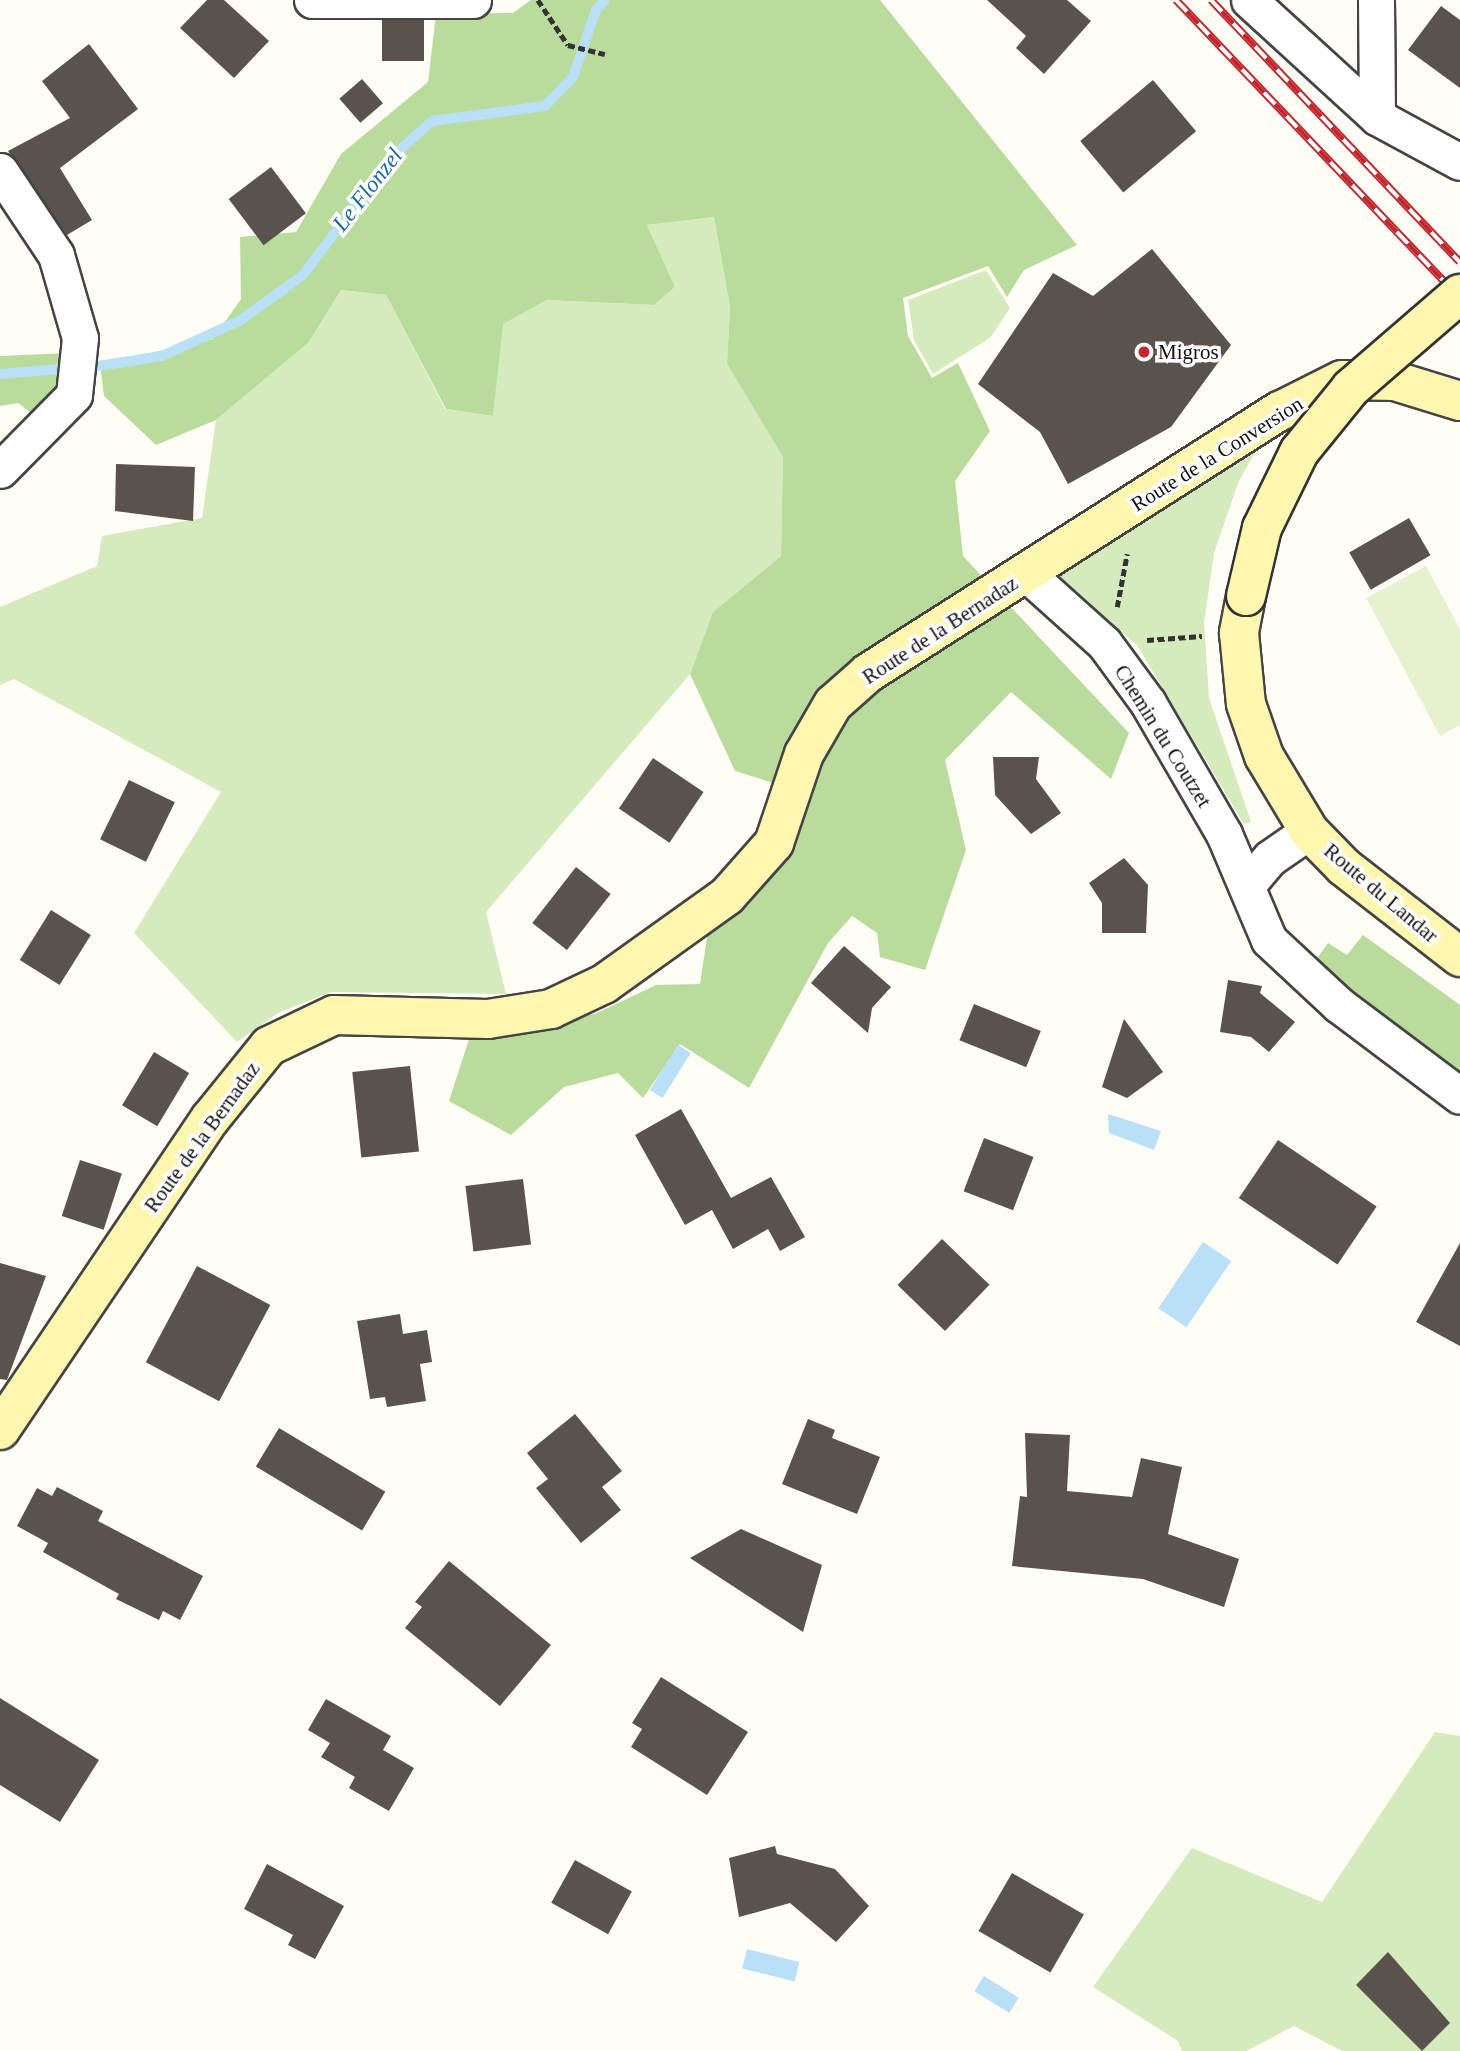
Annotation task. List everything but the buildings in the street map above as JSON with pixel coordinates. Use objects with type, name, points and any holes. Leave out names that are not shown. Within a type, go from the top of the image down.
[{"type":"street","points":[[312,0],[473,0]]},
{"type":"street","points":[[1249,0],[1377,117],[1460,162]]},
{"type":"street","points":[[1376,0],[1377,117]]},
{"type":"street","points":[[0,171],[56,255],[79,338],[74,395],[0,470]]},
{"type":"street","name":"Route du Landar","points":[[1459,954],[1344,867],[1309,831],[1264,756],[1246,704],[1239,633],[1262,528],[1299,452],[1351,388],[1460,294]]},
{"type":"street","name":"Route de la Conversion","points":[[1027,574],[1280,411],[1342,380],[1395,381],[1460,401]]},
{"type":"street","name":"Chemin du Coutzet","points":[[1027,574],[1104,643],[1148,703],[1248,884],[1269,940],[1339,1005],[1460,1096]]},
{"type":"street","name":"Route de la Bernadaz","points":[[0,1430],[210,1119],[269,1046],[334,1015],[488,1020],[551,1009],[604,984],[727,896],[774,843],[804,754],[833,704],[868,673],[1027,574]]},
{"type":"street","points":[[1248,884],[1270,858],[1309,831]]},
{"type":"path","points":[[538,0],[568,46],[605,54]]},
{"type":"path","points":[[1128,549],[1121,596],[1104,643],[1209,635]]},
{"type":"green space","points":[[531,0],[880,0],[1077,245],[1024,270],[1007,297],[988,266],[903,298],[908,336],[932,378],[958,363],[990,431],[955,481],[963,556],[1129,733],[1111,779],[1011,692],[945,760],[966,850],[925,970],[880,957],[877,933],[852,916],[828,943],[749,1088],[680,1044],[643,1098],[618,1073],[564,1087],[511,1135],[449,1101],[470,1036],[595,1014],[656,985],[700,984],[708,931],[746,907],[789,857],[809,794],[735,771],[690,674],[713,612],[781,556],[783,457],[727,364],[730,307],[714,217],[647,225],[675,287],[654,305],[547,300],[503,324],[493,416],[446,409],[386,295],[341,290],[309,342],[216,420],[156,445],[104,396],[100,364],[213,339],[241,299],[240,237],[296,232],[341,154],[428,82],[436,14],[513,13]]},
{"type":"green space","points":[[714,217],[730,307],[727,364],[783,457],[781,556],[713,612],[690,674],[486,912],[506,994],[331,992],[278,1013],[237,1042],[134,933],[221,792],[14,679],[0,685],[0,607],[97,566],[102,536],[202,518],[216,420],[309,342],[341,290],[386,295],[445,409],[493,416],[502,324],[547,300],[654,305],[675,287],[647,225]]},
{"type":"green space","points":[[986,270],[1010,308],[991,337],[933,374],[914,340],[908,300]]},
{"type":"green space","points":[[69,353],[69,383],[35,416],[18,403],[0,406],[0,356]]},
{"type":"green space","points":[[1264,436],[1238,483],[1214,553],[1204,623],[1209,698],[1251,822],[1244,824],[1137,645],[1060,580],[1061,566]]},
{"type":"green space","points":[[1426,566],[1460,629],[1460,725],[1440,736],[1366,598]]},
{"type":"green space","points":[[1363,935],[1460,1005],[1460,1078],[1315,961],[1328,943],[1347,955]]},
{"type":"green space","points":[[1435,1732],[1460,1736],[1460,2051],[1342,2051],[1294,2026],[1246,2051],[1182,2051],[1178,2041],[1093,1987],[1192,1848],[1322,1902]]},
{"type":"water","points":[[678,1045],[691,1053],[663,1098],[650,1090]]},
{"type":"water","points":[[1108,1114],[1161,1131],[1154,1150],[1109,1133]]},
{"type":"water","points":[[1203,1242],[1231,1261],[1186,1327],[1158,1308]]},
{"type":"water","points":[[747,1949],[799,1962],[795,1981],[742,1968]]},
{"type":"water","points":[[984,1976],[1019,1998],[1009,2013],[974,1991]]},
{"type":"waterway","name":"Le Flonzel","points":[[98,366],[162,356],[241,320],[303,275],[392,157],[432,121],[545,106],[573,77],[596,10],[605,0]]},
{"type":"waterway","name":"Le Flonzel","points":[[0,374],[72,368]]},
{"type":"railway","points":[[1176,0],[1460,298]]},
{"type":"railway","points":[[1211,0],[1460,262]]},
{"type":"place","name":"Migros","points":[[1144,352]]}]
